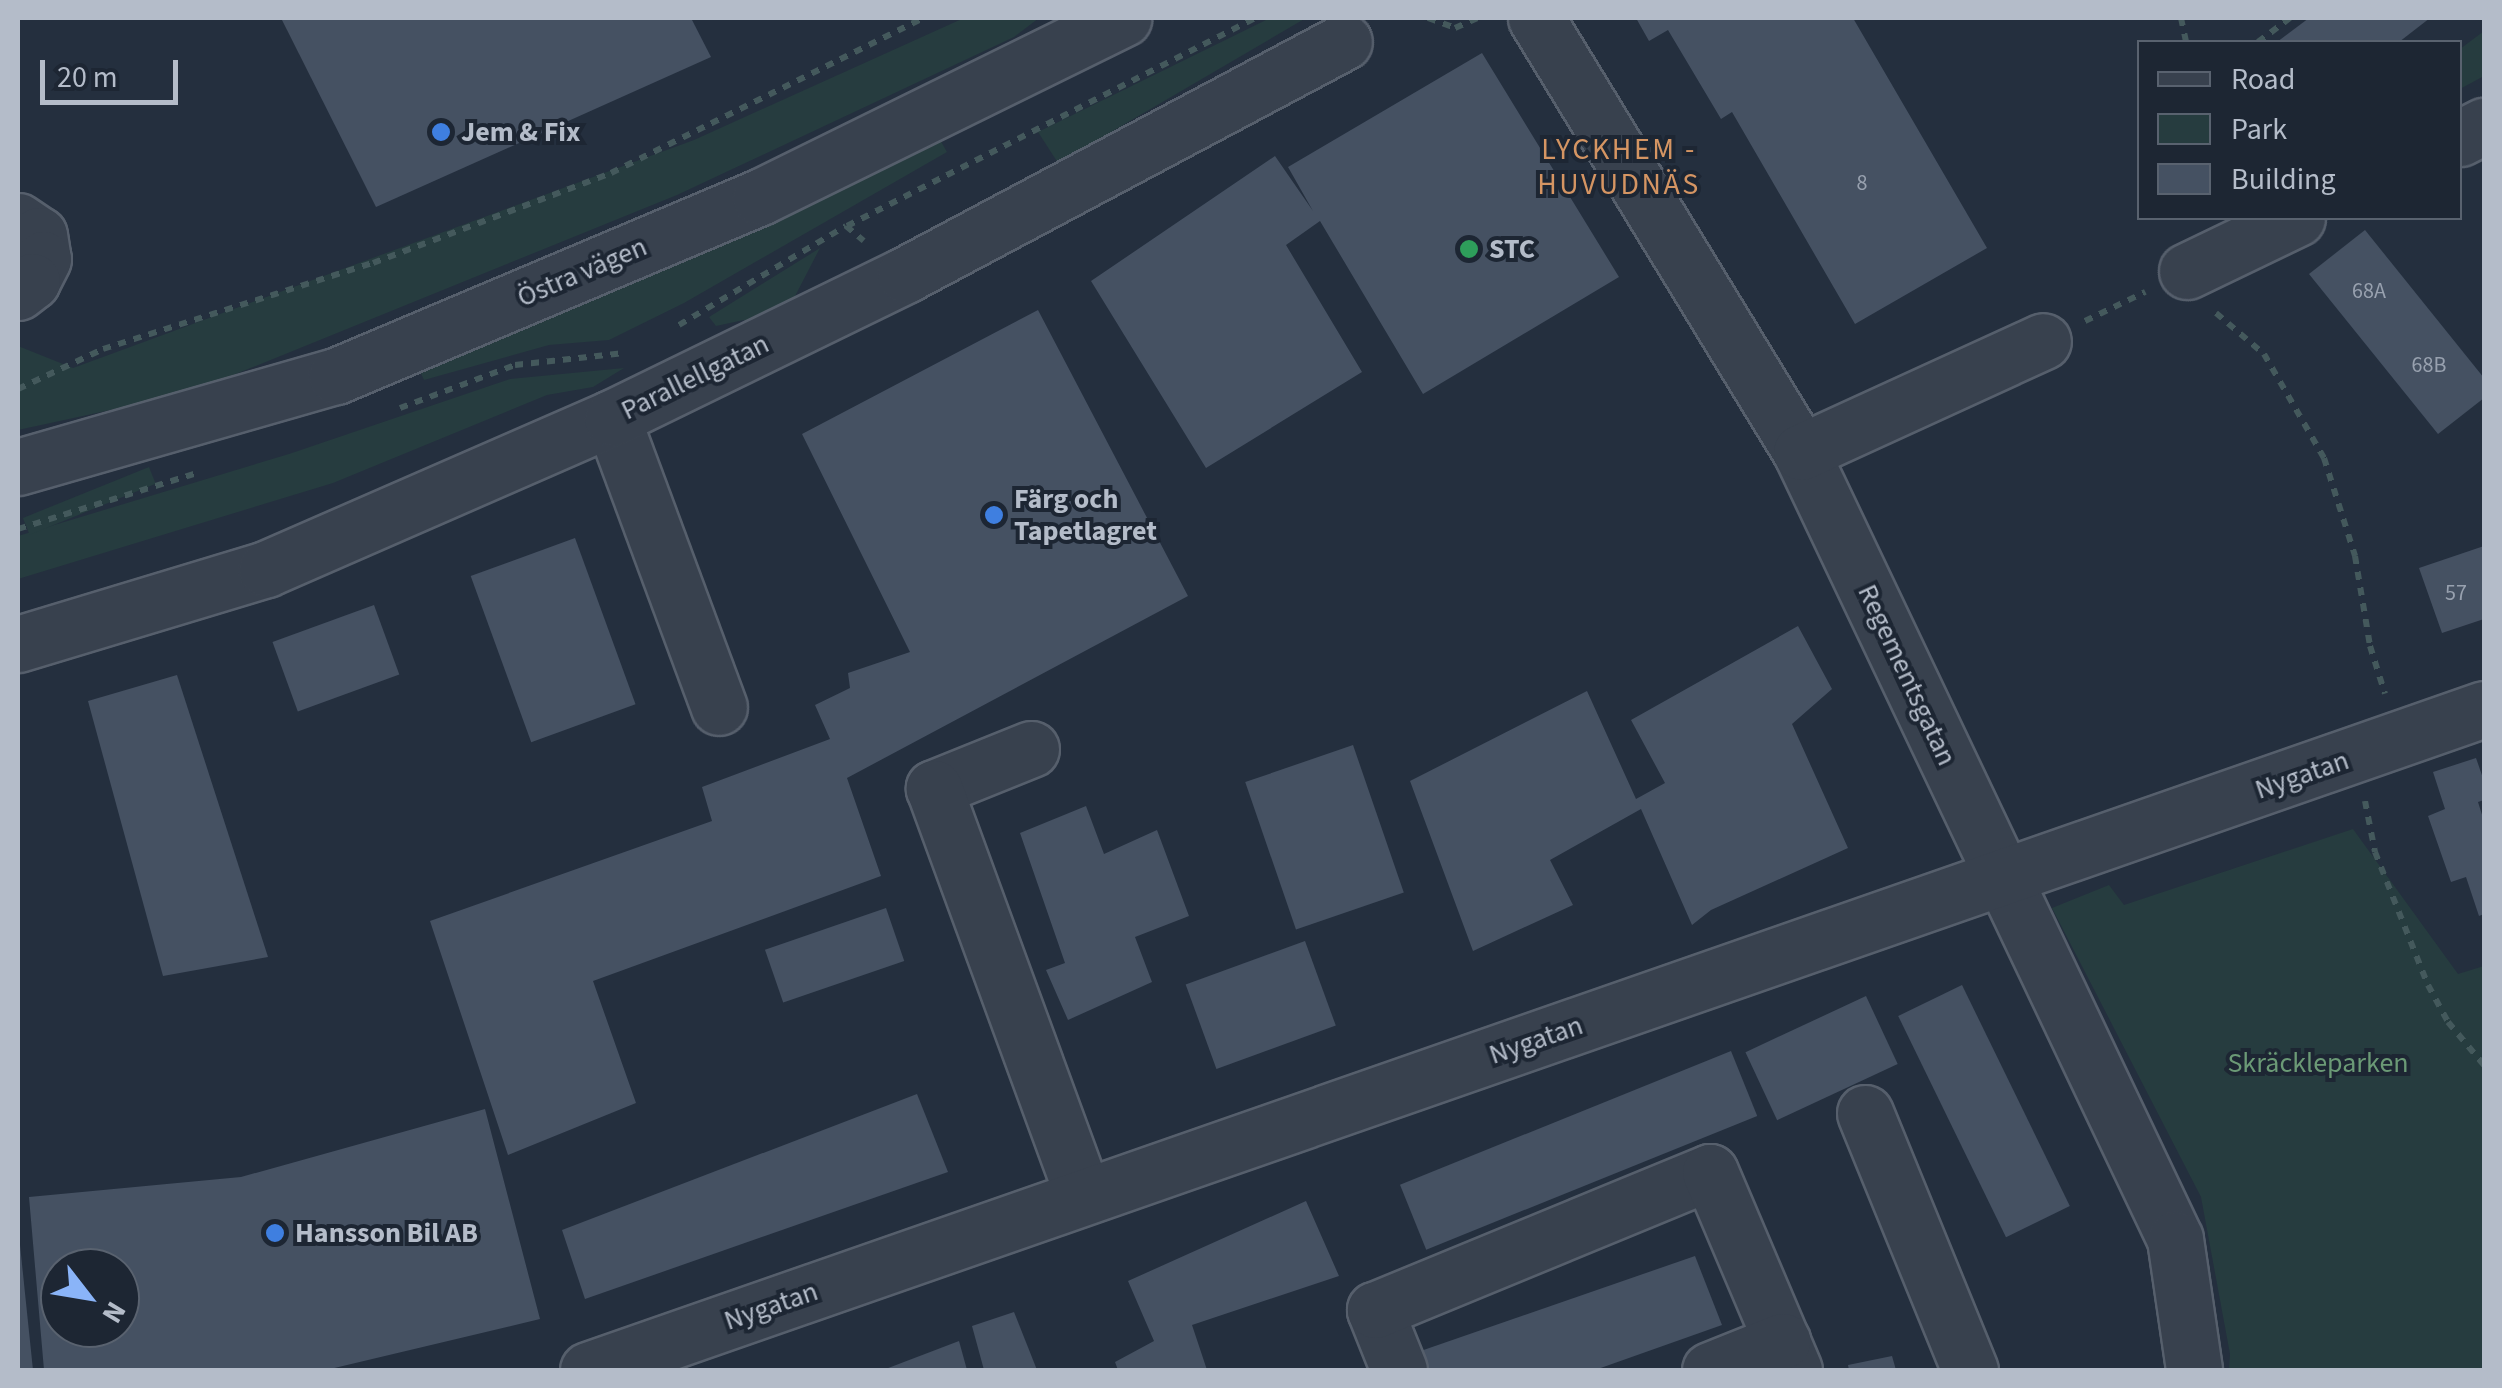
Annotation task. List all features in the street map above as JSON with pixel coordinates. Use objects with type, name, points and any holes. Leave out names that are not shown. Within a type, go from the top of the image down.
[{"type":"street","name":"Östra vägen","points":[[18,467],[336,376],[760,197],[1123,18]]},
{"type":"street","name":"Regementsgatan","points":[[1536,18],[1802,452],[2175,1239],[2194,1370]]},
{"type":"street","name":"Parallellgatan","points":[[18,644],[266,569],[612,418],[905,275],[1344,42]]},
{"type":"street","points":[[2188,272],[2293,220]]},
{"type":"street","points":[[18,221],[39,235],[43,259],[32,281],[18,292]]},
{"type":"street","points":[[1802,452],[2043,341]]},
{"type":"street","points":[[612,418],[719,708]]},
{"type":"street","name":"Nygatan","points":[[588,1370],[2484,709]]},
{"type":"street","points":[[1032,749],[934,788],[1084,1196]]},
{"type":"street","points":[[1865,1113],[1970,1370]]},
{"type":"street","points":[[1399,1370],[1375,1310],[1710,1172],[1788,1356],[1710,1370]]},
{"type":"path","points":[[18,390],[103,349],[373,263],[610,173],[923,18]]},
{"type":"path","points":[[672,328],[846,226],[1256,18]]},
{"type":"path","points":[[1428,18],[1455,28],[1478,18]]},
{"type":"path","points":[[2261,40],[2290,18]]},
{"type":"path","points":[[846,226],[905,275]]},
{"type":"path","points":[[2043,341],[2188,272],[2211,309],[2264,354],[2324,458],[2355,556],[2370,646],[2390,709]]},
{"type":"path","points":[[386,412],[515,365],[580,362],[630,352]]},
{"type":"path","points":[[18,529],[209,469]]},
{"type":"path","points":[[2355,756],[2376,852],[2406,934],[2448,1022],[2484,1065]]},
{"type":"green space","points":[[964,18],[1039,18],[1014,37],[677,195],[189,393],[18,430],[18,346],[73,368],[694,140]]},
{"type":"green space","points":[[1270,18],[1306,18],[1058,163],[1038,132]]},
{"type":"green space","points":[[2484,31],[2484,76],[2462,88],[2462,48]]},
{"type":"green space","points":[[939,138],[947,152],[684,303],[609,340],[549,345],[424,380],[418,367]]},
{"type":"green space","points":[[820,248],[779,327],[755,344],[744,320],[716,326],[709,317]]},
{"type":"green space","points":[[624,368],[593,387],[547,395],[333,483],[18,579],[18,536],[289,454],[510,379]]},
{"type":"green space","points":[[149,467],[156,484],[30,535],[23,518]]},
{"type":"green space","name":"Skräckleparken","points":[[2353,829],[2458,974],[2484,966],[2484,1370],[2229,1370],[2230,1354],[2201,1197],[2052,908],[2109,885],[2124,905]]},
{"type":"building","name":"Jem & Fix","points":[[281,18],[691,18],[711,57],[376,207]]},
{"type":"building","points":[[1636,18],[1853,18],[1987,248],[1855,324],[1732,112],[1721,119],[1668,30],[1649,41]]},
{"type":"building","points":[[2309,18],[2430,18],[2402,40],[2280,40]]},
{"type":"building","points":[[1482,53],[1619,277],[1423,394],[1320,221],[1286,245],[1362,372],[1206,468],[1091,281],[1275,156],[1313,211],[1288,167]]},
{"type":"building","points":[[2365,230],[2484,378],[2484,398],[2438,434],[2309,274]]},
{"type":"building","points":[[1038,310],[1188,596],[847,778],[881,876],[593,981],[636,1103],[508,1155],[430,921],[712,821],[702,787],[830,739],[815,705],[850,688],[848,673],[910,652],[802,434]]},
{"type":"building","points":[[575,538],[636,704],[531,742],[471,576]]},
{"type":"building","points":[[2484,546],[2484,619],[2442,633],[2419,568]]},
{"type":"building","points":[[374,605],[399,675],[298,711],[273,642]]},
{"type":"building","points":[[1798,626],[1832,689],[1792,724],[1848,848],[1711,910],[1692,925],[1641,809],[1550,860],[1573,905],[1473,951],[1410,781],[1587,691],[1636,799],[1665,783],[1631,720]]},
{"type":"building","points":[[177,675],[268,957],[163,976],[88,701]]},
{"type":"building","points":[[1353,745],[1404,893],[1296,930],[1245,782]]},
{"type":"building","points":[[2476,758],[2484,781],[2484,800],[2478,802],[2484,821],[2484,914],[2479,916],[2466,877],[2451,882],[2428,816],[2445,809],[2433,772]]},
{"type":"building","points":[[1086,806],[1104,854],[1157,830],[1189,916],[1135,937],[1152,982],[1068,1020],[1046,970],[1065,963],[1020,833]]},
{"type":"building","points":[[886,908],[904,961],[783,1003],[765,950]]},
{"type":"building","points":[[1305,941],[1336,1026],[1216,1069],[1186,984]]},
{"type":"building","points":[[1962,985],[2070,1206],[2006,1237],[1898,1016]]},
{"type":"building","points":[[1866,996],[1898,1064],[1777,1120],[1745,1052]]},
{"type":"building","points":[[1731,1051],[1757,1116],[1426,1250],[1400,1185]]},
{"type":"building","points":[[917,1094],[948,1172],[585,1299],[562,1230]]},
{"type":"building","name":"Hansson Bil AB","points":[[485,1109],[540,1319],[326,1370],[44,1370],[42,1348],[140,1348],[140,1248],[40,1248],[40,1324],[29,1197],[241,1177]]},
{"type":"building","points":[[1306,1201],[1339,1276],[1192,1325],[1207,1370],[1118,1370],[1115,1362],[1154,1341],[1128,1281]]},
{"type":"building","points":[[20,1245],[33,1370],[18,1370]]},
{"type":"building","points":[[1695,1256],[1722,1325],[1595,1370],[1417,1370],[1412,1354]]},
{"type":"building","points":[[1014,1312],[1037,1370],[984,1370],[972,1326]]},
{"type":"building","points":[[959,1341],[967,1370],[883,1370]]},
{"type":"building","points":[[1892,1356],[1896,1370],[1849,1370],[1848,1365]]},
{"type":"place","name":"Jem & Fix","points":[[441,132]]},
{"type":"place","name":"STC","points":[[1469,249]]},
{"type":"place","name":"Färg och Tapetlagret","points":[[994,515]]},
{"type":"place","name":"Hansson Bil AB","points":[[275,1233]]},
{"type":"district","name":"LYCKHEM - HUVUDNÄS","points":[[1619,167]]}]
